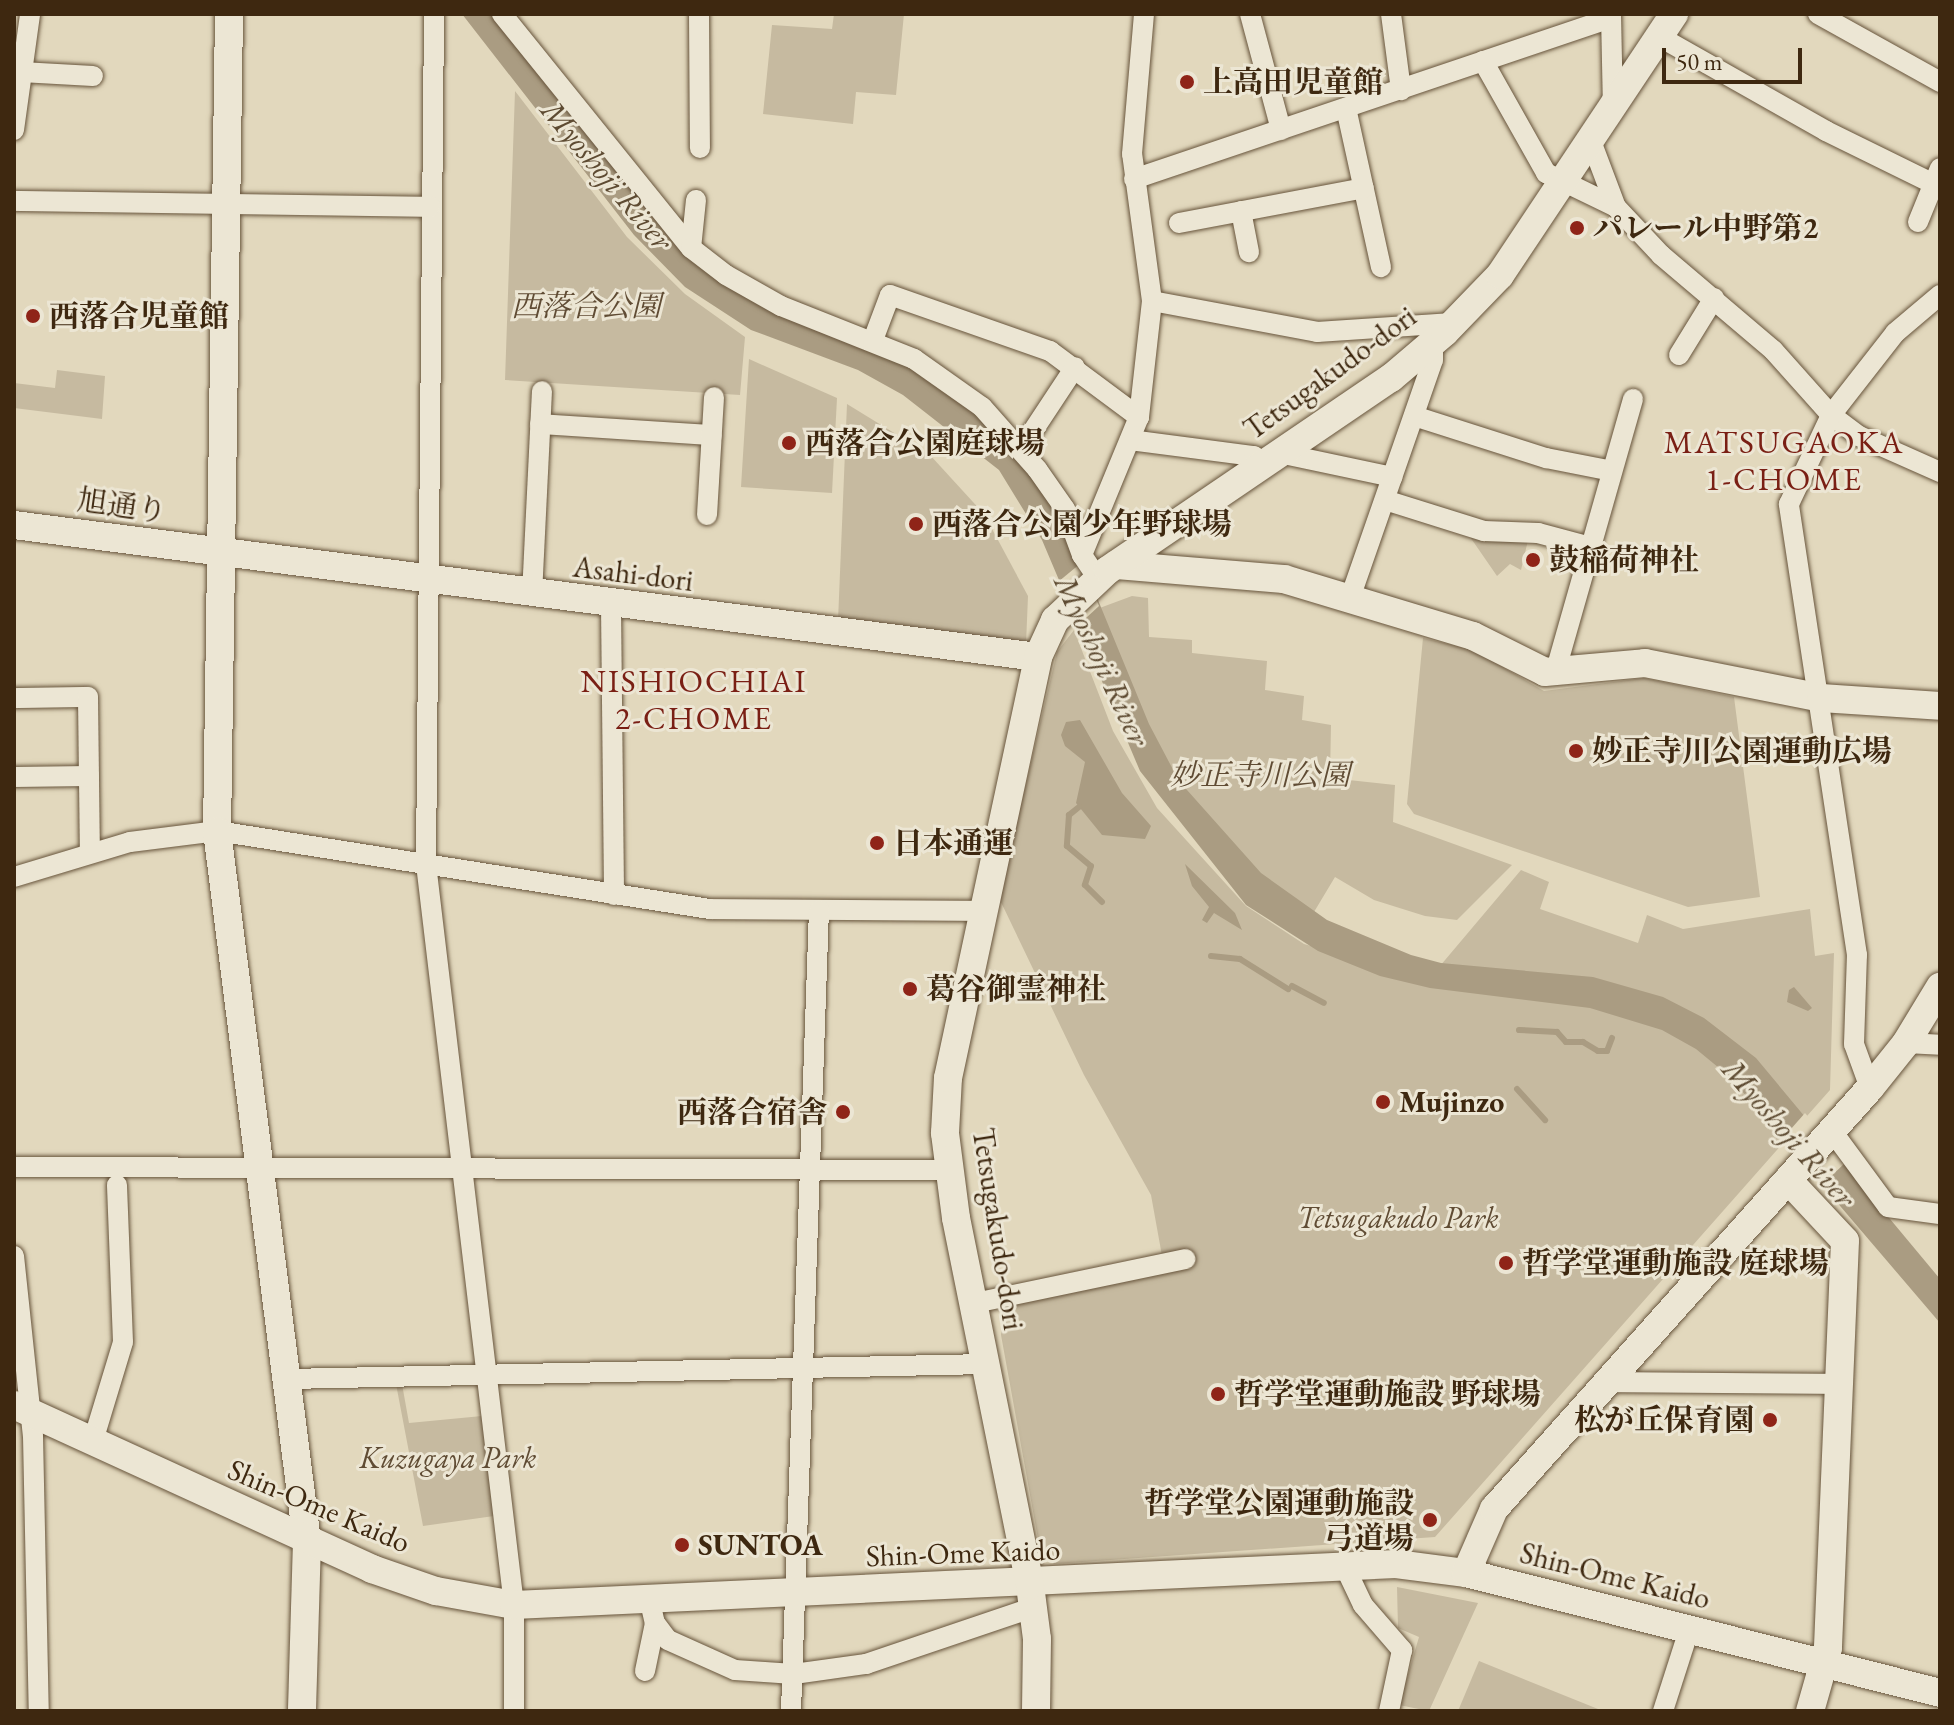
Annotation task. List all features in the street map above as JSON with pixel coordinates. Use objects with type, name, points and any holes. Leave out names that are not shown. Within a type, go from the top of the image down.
[{"type":"street","points":[[14,130],[30,14]]},
{"type":"street","points":[[229,14],[217,831],[263,1167],[307,1541],[302,1711]]},
{"type":"street","points":[[434,14],[430,207],[427,866],[514,1605],[514,1711]]},
{"type":"street","points":[[502,14],[691,248],[755,294],[873,340],[949,381],[1021,449],[1065,509],[1097,571]]},
{"type":"street","points":[[699,14],[700,148]]},
{"type":"street","points":[[1097,571],[1100,501],[1139,417],[1152,301],[1134,179],[1144,14]]},
{"type":"street","points":[[1250,14],[1281,130]]},
{"type":"street","points":[[1391,14],[1401,90]]},
{"type":"street","points":[[1818,14],[1940,82]]},
{"type":"street","points":[[1134,179],[1611,16],[1613,109]]},
{"type":"street","points":[[1667,26],[1826,131],[1938,180],[1918,222]]},
{"type":"street","name":"Tetsugakudo-dori","points":[[1036,1711],[1032,1596],[948,1170],[948,1078],[1038,657],[1065,608],[1097,571],[1271,458],[1443,333],[1500,275],[1667,26]]},
{"type":"street","points":[[1483,61],[1546,173],[1561,185],[1616,207]]},
{"type":"street","points":[[21,72],[93,76]]},
{"type":"street","points":[[1346,108],[1381,267]]},
{"type":"street","points":[[1591,141],[1616,207],[1661,255],[1773,350],[1831,415],[1859,436],[1940,472]]},
{"type":"street","points":[[1179,223],[1364,188]]},
{"type":"street","points":[[691,248],[696,200]]},
{"type":"street","points":[[14,201],[430,207]]},
{"type":"street","points":[[1241,211],[1249,252]]},
{"type":"street","points":[[873,340],[890,295],[1050,351],[1139,417]]},
{"type":"street","points":[[1870,1088],[1854,1044],[1857,955],[1821,698],[1789,504],[1831,415],[1895,333],[1940,295]]},
{"type":"street","points":[[1679,355],[1714,298]]},
{"type":"street","points":[[1152,301],[1317,332],[1443,333],[1349,601]]},
{"type":"street","points":[[1021,449],[1075,367]]},
{"type":"street","points":[[532,595],[542,391]]},
{"type":"street","points":[[707,515],[714,397]]},
{"type":"street","points":[[1555,673],[1633,399]]},
{"type":"street","points":[[1414,416],[1546,458],[1612,471]]},
{"type":"street","points":[[540,424],[712,435]]},
{"type":"street","points":[[1130,440],[1393,477]]},
{"type":"street","points":[[1385,500],[1484,531],[1538,533],[1591,547]]},
{"type":"street","name":"旭通り","points":[[14,525],[220,554]]},
{"type":"street","name":"Asahi-dori","points":[[220,554],[1038,657]]},
{"type":"street","points":[[1097,571],[1284,579],[1473,636],[1533,668],[1555,673],[1645,663],[1821,698],[1940,706]]},
{"type":"street","points":[[611,605],[614,895]]},
{"type":"street","points":[[14,698],[88,697],[90,853]]},
{"type":"street","points":[[14,777],[89,776]]},
{"type":"street","points":[[14,877],[130,842],[217,831],[710,909],[984,911]]},
{"type":"street","points":[[791,1711],[819,910]]},
{"type":"street","points":[[1466,1573],[1494,1509],[1870,1088],[1906,1043],[1940,987]]},
{"type":"street","points":[[1906,1043],[1940,1045]]},
{"type":"street","points":[[1828,1135],[1888,1207],[1940,1214]]},
{"type":"street","points":[[14,1167],[117,1175],[263,1167],[948,1170]]},
{"type":"street","points":[[1795,1172],[1845,1241],[1824,1664],[1810,1711]]},
{"type":"street","points":[[93,1441],[123,1342],[117,1175]]},
{"type":"street","points":[[14,1256],[23,1409],[24,1536],[39,1711]]},
{"type":"street","points":[[975,1303],[1185,1259]]},
{"type":"street","points":[[288,1379],[987,1364]]},
{"type":"street","points":[[1606,1382],[1839,1384]]},
{"type":"street","name":"Shin-Ome Kaido","points":[[23,1409],[307,1541],[436,1591],[514,1605],[653,1612],[797,1594],[1032,1596],[1344,1565],[1396,1564],[1466,1573],[1940,1693]]},
{"type":"street","points":[[1344,1565],[1363,1605],[1402,1650],[1389,1711]]},
{"type":"street","points":[[653,1612],[668,1640],[735,1670],[794,1674],[879,1661],[1032,1596]]},
{"type":"street","points":[[645,1671],[653,1612]]},
{"type":"street","points":[[1663,1711],[1689,1630]]},
{"type":"green space","points":[[834,14],[904,14],[896,95],[856,92],[853,124],[763,114],[772,25],[832,29]]},
{"type":"green space","name":"西落合公園","points":[[515,91],[627,237],[685,294],[745,337],[740,395],[505,380]]},
{"type":"green space","name":"西落合公園庭球場","points":[[749,359],[837,398],[832,493],[741,487]]},
{"type":"green space","points":[[57,370],[105,376],[102,419],[14,408],[14,383],[55,388]]},
{"type":"green space","name":"西落合公園少年野球場","points":[[847,404],[930,455],[984,514],[1028,596],[1026,644],[838,621]]},
{"type":"green space","points":[[1468,534],[1529,536],[1521,570],[1510,564],[1497,576]]},
{"type":"green space","name":"妙正寺川公園","points":[[1132,596],[1148,598],[1149,637],[1192,640],[1192,653],[1267,661],[1265,690],[1304,696],[1302,720],[1331,725],[1330,778],[1395,785],[1393,822],[1512,865],[1457,920],[1425,916],[1374,900],[1335,877],[1314,912],[1272,883],[1247,864],[1188,797],[1146,724],[1097,609]]},
{"type":"green space","name":"Tetsugakudo Park","points":[[1074,630],[1113,731],[1157,808],[1246,906],[1304,944],[1429,979],[1521,870],[1549,882],[1540,909],[1638,943],[1647,915],[1683,929],[1810,909],[1815,956],[1834,953],[1830,1090],[1435,1537],[1054,1564],[1040,1550],[1001,1335],[1001,1304],[1164,1267],[1151,1195],[1084,1075],[999,898],[1057,652]]},
{"type":"green space","name":"妙正寺川公園運動広場","points":[[1423,638],[1473,650],[1544,691],[1644,678],[1734,697],[1760,897],[1688,907],[1414,814],[1407,804]]},
{"type":"green space","name":"Kuzugaya Park","points":[[396,1384],[402,1384],[409,1423],[482,1416],[494,1516],[423,1526]]},
{"type":"green space","points":[[1397,1587],[1478,1603],[1429,1711],[1399,1705],[1419,1637],[1398,1628]]},
{"type":"green space","points":[[1479,1661],[1603,1711],[1458,1711]]},
{"type":"water","name":"Myoshoji River","points":[[462,14],[497,14],[690,253],[892,352],[968,399],[1061,510],[1149,724],[1179,781],[1261,873],[1327,920],[1411,955],[1441,963],[1593,977],[1663,997],[1704,1018],[1756,1058],[1940,1279],[1940,1323],[1730,1077],[1696,1049],[1662,1030],[1590,1008],[1430,988],[1380,976],[1318,951],[1246,905],[1140,771],[1042,540],[999,470],[903,395],[858,370],[751,330],[685,287],[634,235]]},
{"type":"water","points":[[1080,720],[1122,793],[1151,826],[1145,839],[1102,835],[1076,803],[1085,762],[1065,746],[1061,735],[1066,722]]},
{"type":"water","points":[[1185,864],[1235,913],[1242,930],[1214,913],[1207,923],[1202,920],[1209,907],[1192,886]]},
{"type":"water","points":[[1794,987],[1812,1008],[1808,1011],[1787,1002],[1789,990]]},
{"type":"pier","points":[[1081,563],[1099,606],[1074,629],[1058,582]]},
{"type":"pier","points":[[1805,1113],[1846,1162],[1823,1184],[1783,1138]]},
{"type":"waterway","points":[[1079,807],[1069,815],[1067,846],[1091,866],[1085,885],[1102,902]]},
{"type":"waterway","points":[[1211,956],[1240,959],[1288,989]]},
{"type":"waterway","points":[[1292,986],[1324,1003]]},
{"type":"waterway","points":[[1519,1030],[1557,1032],[1566,1042],[1583,1042],[1598,1051],[1607,1051],[1612,1038]]},
{"type":"waterway","points":[[1517,1089],[1545,1120]]},
{"type":"place","name":"上高田児童館","points":[[1187,82]]},
{"type":"place","name":"パレール中野第2","points":[[1577,228]]},
{"type":"place","name":"西落合児童館","points":[[33,316]]},
{"type":"place","name":"西落合公園庭球場","points":[[789,443]]},
{"type":"place","name":"西落合公園少年野球場","points":[[916,524]]},
{"type":"place","name":"鼓稲荷神社","points":[[1533,560]]},
{"type":"place","name":"妙正寺川公園運動広場","points":[[1576,751]]},
{"type":"place","name":"日本通運","points":[[877,843]]},
{"type":"place","name":"葛谷御霊神社","points":[[910,989]]},
{"type":"place","name":"Mujinzo","points":[[1383,1102]]},
{"type":"place","name":"西落合宿舎","points":[[843,1112]]},
{"type":"place","name":"哲学堂運動施設 庭球場","points":[[1506,1263]]},
{"type":"place","name":"哲学堂運動施設 野球場","points":[[1218,1394]]},
{"type":"place","name":"松が丘保育園","points":[[1770,1420]]},
{"type":"place","name":"哲学堂公園運動施設 弓道場","points":[[1430,1520]]},
{"type":"place","name":"SUNTOA","points":[[682,1545]]},
{"type":"district","name":"MATSUGAOKA 1-CHOME","points":[[1784,462]]},
{"type":"district","name":"NISHIOCHIAI 2-CHOME","points":[[694,700]]}]
